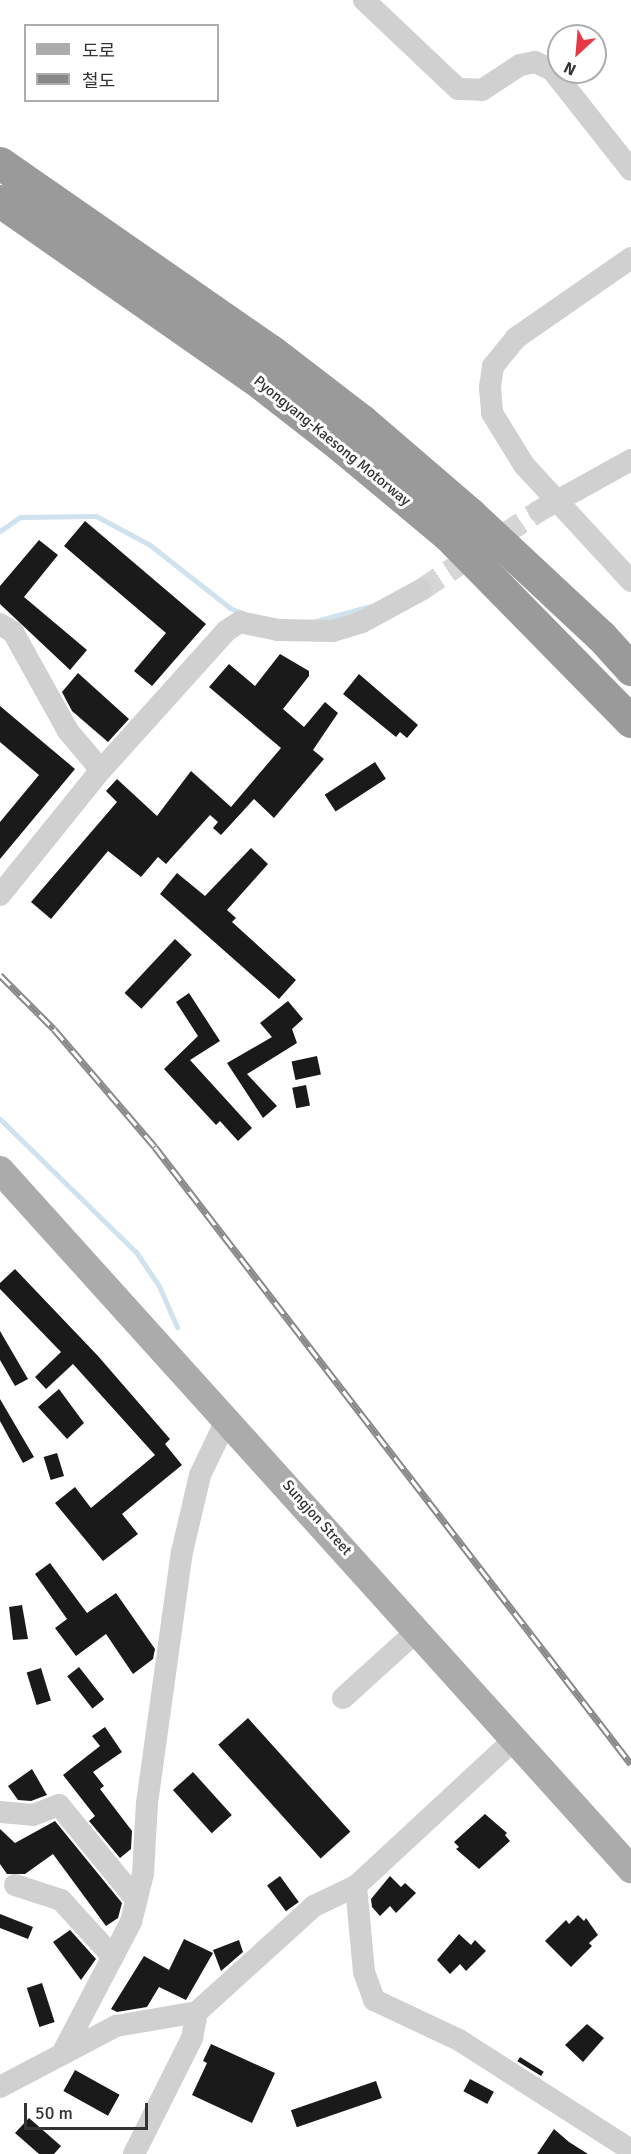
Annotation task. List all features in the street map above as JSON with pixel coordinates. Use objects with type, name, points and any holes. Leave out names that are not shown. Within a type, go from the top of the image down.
[{"type":"highway","points":[[0,163],[271,351],[362,421],[470,514],[601,636],[631,669]]},
{"type":"highway","name":"Pyongyang-Kaesong Motorway","points":[[0,201],[254,378],[340,445],[448,535],[631,721]]},
{"type":"main road","name":"Sungjon Street","points":[[0,1170],[516,1738],[631,1869]]},
{"type":"street","points":[[364,0],[458,89],[469,93],[482,90],[520,65],[535,62],[552,70],[631,170]]},
{"type":"street","points":[[631,258],[516,338],[493,366],[492,413],[548,505],[631,581]]},
{"type":"street","points":[[548,505],[631,460]]},
{"type":"street","points":[[0,895],[101,770],[226,631],[240,622],[278,630],[333,631],[362,622],[421,590]]},
{"type":"street","points":[[0,624],[13,632],[68,731],[101,770]]},
{"type":"street","points":[[64,2050],[131,1922],[143,1874],[147,1803],[182,1552],[200,1475],[227,1419]]},
{"type":"street","points":[[343,1698],[418,1630]]},
{"type":"street","points":[[0,2087],[25,2077],[64,2050],[116,2026],[197,2012],[314,1906],[356,1886],[516,1738]]},
{"type":"street","points":[[0,1812],[33,1815],[59,1805],[136,1899]]},
{"type":"street","points":[[15,1885],[61,1900],[113,1957]]},
{"type":"street","points":[[356,1886],[364,1972],[374,2000],[459,2040],[631,2150]]},
{"type":"street","points":[[134,2154],[192,2038],[197,2012]]},
{"type":"building","points":[[85,521],[206,624],[152,686],[134,671],[166,633],[64,546]]},
{"type":"building","points":[[39,540],[58,555],[24,597],[87,650],[70,670],[0,604],[0,586]]},
{"type":"building","points":[[280,654],[309,671],[309,676],[283,709],[304,727],[325,702],[338,713],[313,750],[324,759],[274,818],[254,799],[221,835],[213,828],[218,822],[210,815],[166,864],[158,857],[141,877],[108,851],[51,919],[31,902],[117,802],[106,791],[117,779],[157,816],[191,771],[231,807],[281,748],[209,687],[229,664],[255,686]]},
{"type":"building","points":[[78,673],[129,719],[108,742],[72,711],[62,692]]},
{"type":"building","points":[[359,674],[418,725],[407,738],[400,732],[396,737],[343,694]]},
{"type":"building","points":[[0,706],[75,769],[0,859],[0,822],[39,775],[0,742]]},
{"type":"building","points":[[375,762],[386,779],[336,811],[325,795]]},
{"type":"building","points":[[251,848],[268,864],[227,910],[236,918],[232,922],[296,980],[279,999],[160,894],[177,873],[205,896]]},
{"type":"building","points":[[175,939],[192,955],[141,1009],[125,993]]},
{"type":"building","points":[[189,993],[220,1041],[190,1060],[252,1128],[238,1141],[220,1121],[216,1125],[164,1069],[198,1036],[176,1002]]},
{"type":"building","points":[[288,1001],[303,1019],[292,1029],[297,1043],[247,1074],[277,1106],[263,1118],[227,1063],[272,1037],[260,1023]]},
{"type":"building","points":[[317,1056],[321,1075],[296,1080],[292,1061]]},
{"type":"building","points":[[306,1085],[310,1106],[296,1108],[292,1088]]},
{"type":"building","points":[[15,1269],[98,1356],[170,1439],[165,1444],[182,1465],[122,1514],[138,1534],[103,1561],[55,1503],[75,1487],[91,1508],[155,1455],[73,1364],[46,1389],[35,1377],[61,1352],[0,1289],[0,1283]]},
{"type":"building","points":[[0,1331],[28,1379],[15,1386],[0,1360]]},
{"type":"building","points":[[59,1389],[84,1423],[67,1439],[38,1407]]},
{"type":"building","points":[[0,1399],[34,1457],[23,1463],[0,1421]]},
{"type":"building","points":[[57,1453],[64,1476],[51,1480],[44,1457]]},
{"type":"building","points":[[50,1563],[87,1613],[116,1593],[155,1649],[153,1659],[133,1674],[106,1634],[76,1656],[55,1628],[67,1619],[35,1574]]},
{"type":"building","points":[[22,1605],[28,1639],[13,1640],[9,1607]]},
{"type":"building","points":[[79,1667],[104,1699],[92,1709],[67,1676]]},
{"type":"building","points":[[41,1668],[51,1701],[37,1705],[27,1672]]},
{"type":"building","points":[[248,1718],[350,1832],[321,1858],[218,1745]]},
{"type":"building","points":[[105,1727],[122,1752],[93,1772],[104,1786],[100,1789],[132,1831],[131,1849],[120,1858],[89,1821],[95,1816],[63,1775],[100,1746],[92,1736]]},
{"type":"building","points":[[32,1769],[47,1795],[31,1801],[18,1800],[8,1786]]},
{"type":"building","points":[[193,1772],[232,1815],[212,1833],[173,1790]]},
{"type":"building","points":[[485,1814],[507,1833],[505,1835],[510,1841],[479,1869],[456,1849],[459,1847],[454,1842]]},
{"type":"building","points":[[55,1821],[122,1903],[118,1918],[106,1926],[53,1854],[25,1874],[7,1874],[0,1864],[0,1829],[15,1843]]},
{"type":"building","points":[[280,1876],[299,1902],[286,1911],[267,1885]]},
{"type":"building","points":[[390,1876],[401,1887],[405,1883],[416,1893],[396,1913],[390,1906],[380,1916],[372,1907],[371,1899]]},
{"type":"building","points":[[0,1914],[33,1927],[28,1939],[0,1928]]},
{"type":"building","points":[[578,1915],[584,1921],[586,1918],[598,1935],[589,1943],[592,1946],[571,1967],[545,1941],[566,1920],[569,1924]]},
{"type":"building","points":[[70,1930],[96,1959],[81,1980],[53,1942]]},
{"type":"building","points":[[459,1934],[471,1945],[475,1940],[486,1951],[466,1971],[460,1964],[450,1974],[437,1960]]},
{"type":"building","points":[[184,1939],[213,1953],[186,2000],[159,1987],[147,2007],[117,2012],[111,2009],[144,1956],[169,1970]]},
{"type":"building","points":[[239,1940],[243,1952],[221,1971],[213,1950]]},
{"type":"building","points":[[42,1983],[55,2022],[39,2027],[27,1988]]},
{"type":"building","points":[[587,2024],[604,2038],[583,2062],[565,2045]]},
{"type":"building","points":[[211,2044],[275,2073],[252,2123],[192,2095],[207,2063],[203,2061]]},
{"type":"building","points":[[520,2057],[544,2072],[541,2076],[517,2061]]},
{"type":"building","points":[[75,2070],[120,2095],[108,2116],[63,2091]]},
{"type":"building","points":[[470,2079],[494,2092],[487,2104],[463,2091]]},
{"type":"building","points":[[376,2081],[382,2098],[297,2127],[291,2110]]},
{"type":"building","points":[[29,2118],[61,2146],[54,2154],[39,2154],[15,2133]]},
{"type":"building","points":[[554,2129],[569,2142],[588,2154],[537,2154]]},
{"type":"waterway","points":[[0,531],[20,517],[96,516],[150,545],[230,608],[245,614]]},
{"type":"waterway","points":[[316,621],[370,606]]},
{"type":"waterway","points":[[0,1119],[136,1252],[159,1286],[177,1327]]},
{"type":"tunnel","points":[[421,590],[539,511]]},
{"type":"railway","points":[[0,975],[54,1029],[155,1147],[631,1764]]}]
